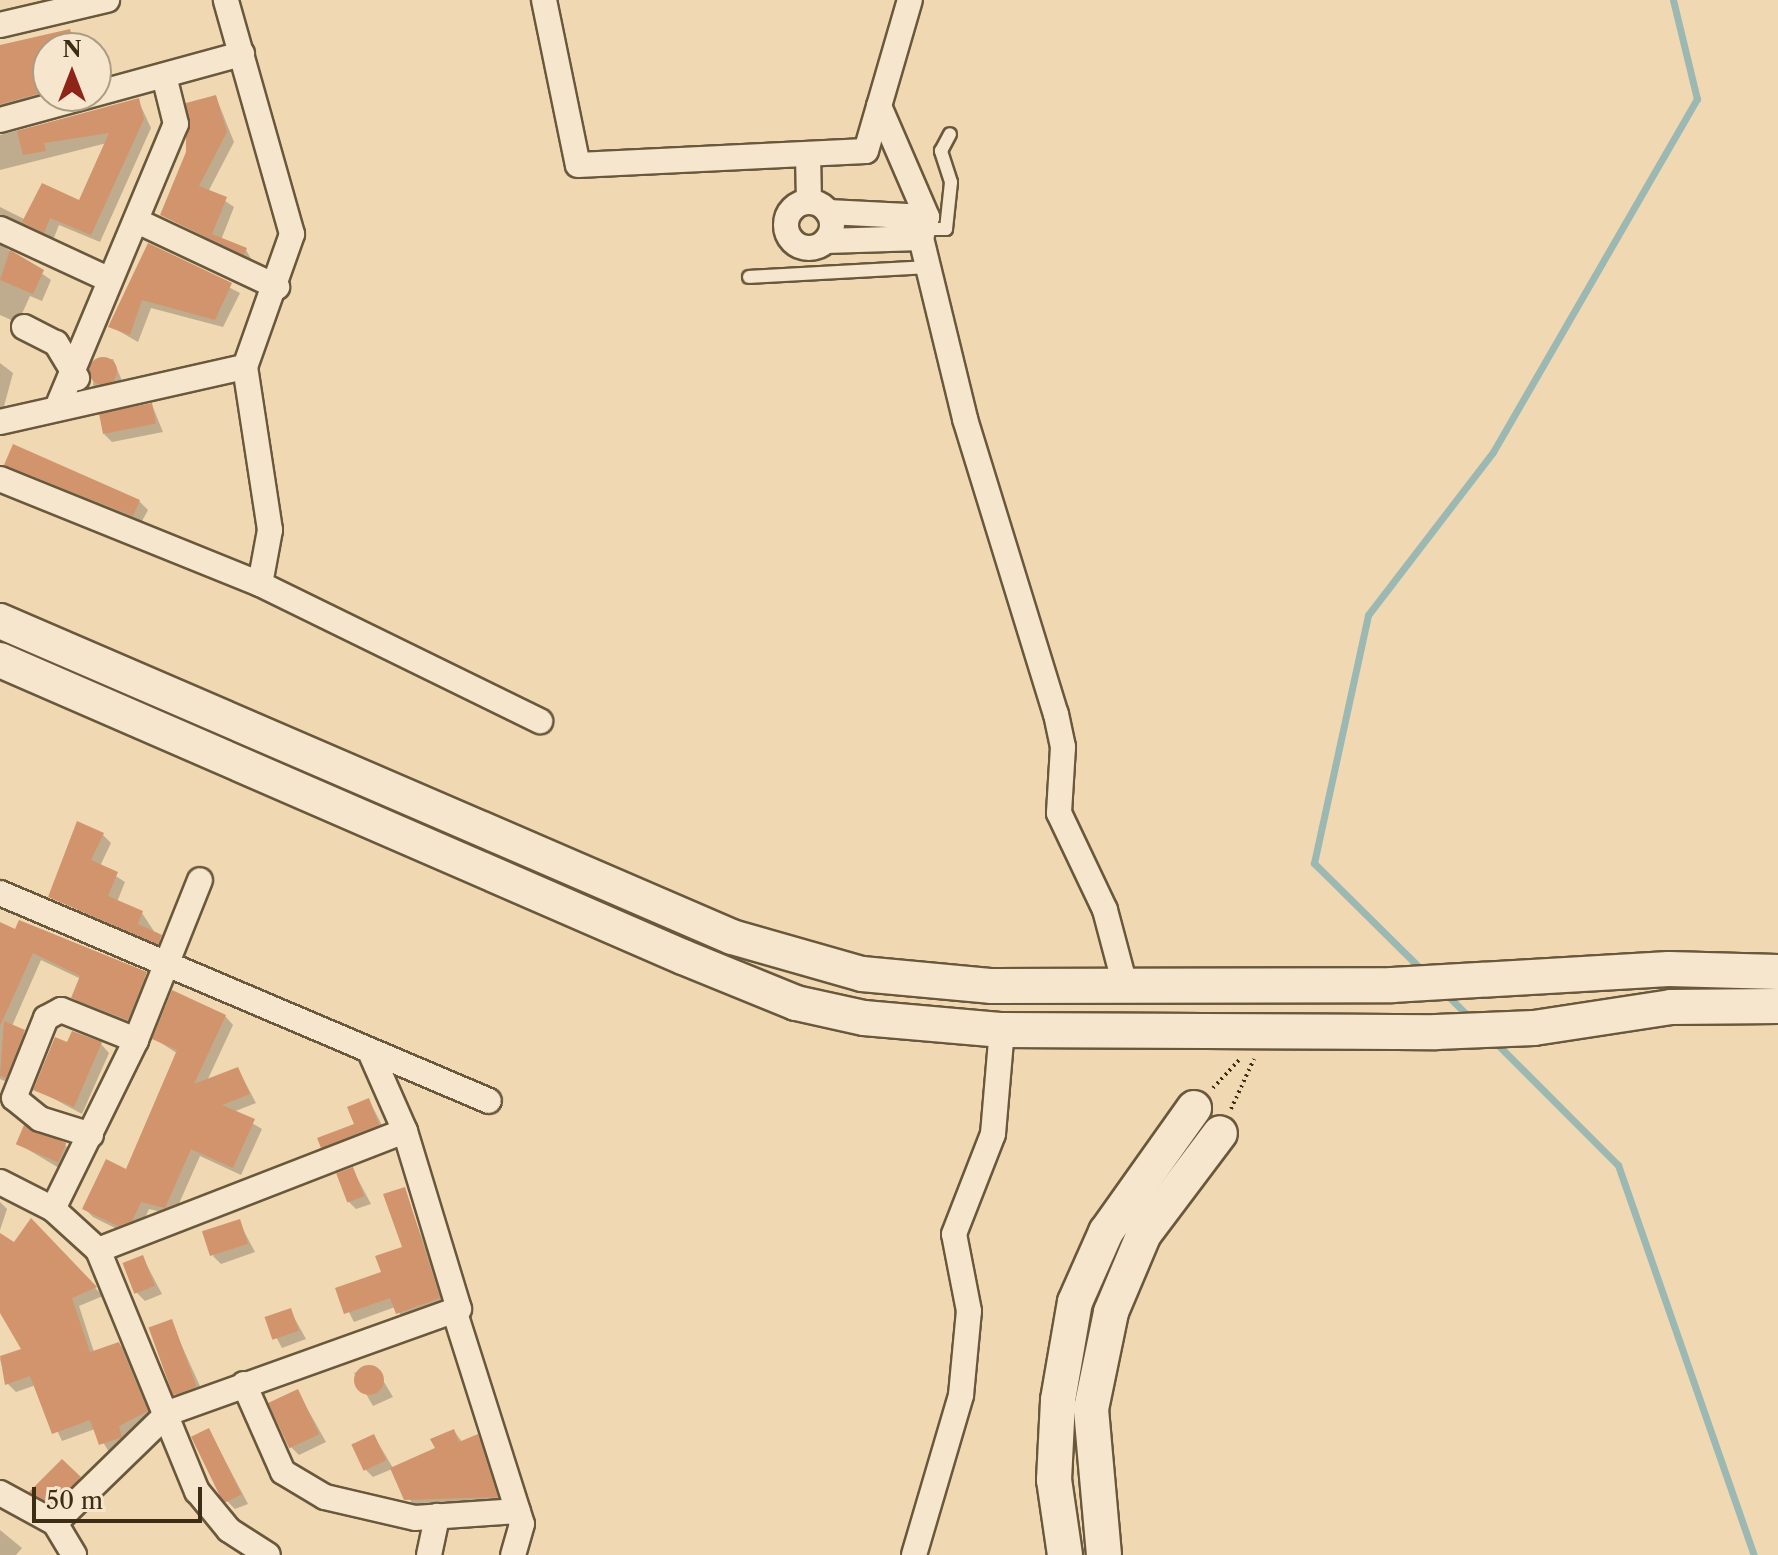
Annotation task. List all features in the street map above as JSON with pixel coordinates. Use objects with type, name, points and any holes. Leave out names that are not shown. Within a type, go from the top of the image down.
[{"type":"street","points":[[0,25],[107,0]]},
{"type":"street","points":[[226,0],[291,223],[277,287],[245,367],[270,530],[260,584]]},
{"type":"street","points":[[544,0],[578,165],[866,151],[910,0]]},
{"type":"street","points":[[0,120],[165,80],[242,54]]},
{"type":"street","points":[[57,408],[176,124],[165,80]]},
{"type":"street","points":[[879,106],[924,228],[928,267],[965,419],[1056,714],[1063,747],[1059,813],[1105,910],[1125,985]]},
{"type":"street","points":[[808,154],[826,241]]},
{"type":"street","points":[[819,207],[924,228],[826,241],[805,248],[787,234],[789,212],[819,207]]},
{"type":"street","points":[[137,221],[277,287]]},
{"type":"street","points":[[0,229],[110,280]]},
{"type":"street","points":[[24,327],[56,343],[72,371],[97,398]]},
{"type":"street","points":[[0,422],[245,367]]},
{"type":"street","points":[[0,479],[260,584],[540,721]]},
{"type":"street","points":[[0,621],[553,863],[732,937],[862,974],[992,986],[1493,984],[1669,969],[1778,972]]},
{"type":"street","points":[[0,660],[546,898],[796,1003],[864,1018],[1002,1030],[1436,1032],[1534,1028],[1671,1007],[1778,1006]]},
{"type":"street","points":[[53,1209],[136,1040],[200,880]]},
{"type":"street","points":[[0,893],[371,1054],[489,1101]]},
{"type":"street","points":[[91,1135],[40,1119],[14,1098],[46,1018],[61,1010],[136,1040]]},
{"type":"street","points":[[914,1555],[961,1395],[969,1311],[954,1234],[993,1134],[1002,1030]]},
{"type":"street","points":[[55,1523],[168,1413],[455,1313],[462,1301],[405,1131],[371,1054]]},
{"type":"street","points":[[1065,1555],[1054,1480],[1075,1302],[1106,1232],[1194,1108]]},
{"type":"street","points":[[98,1250],[405,1131]]},
{"type":"street","points":[[1104,1555],[1091,1409],[1111,1312],[1144,1234],[1220,1133]]},
{"type":"street","points":[[0,1182],[53,1209],[98,1250],[168,1413],[197,1491],[229,1530],[268,1555]]},
{"type":"street","points":[[455,1313],[518,1511],[513,1555]]},
{"type":"street","points":[[244,1384],[283,1472],[325,1497],[437,1516],[518,1511]]},
{"type":"street","points":[[0,1493],[55,1523],[74,1555]]},
{"type":"street","points":[[429,1555],[437,1516]]},
{"type":"lane","points":[[924,228],[946,229],[951,182],[941,151],[950,134]]},
{"type":"lane","points":[[749,277],[928,267]]},
{"type":"path","points":[[1194,1108],[1267,1032]]},
{"type":"path","points":[[1220,1133],[1267,1032]]},
{"type":"building","points":[[32,38],[32,95],[0,104],[0,45]]},
{"type":"building","points":[[216,95],[227,132],[199,186],[227,197],[212,234],[247,248],[244,255],[160,215],[186,152],[186,103]]},
{"type":"building","points":[[139,98],[144,119],[91,235],[50,218],[44,233],[22,222],[42,183],[79,200],[109,133],[44,143],[46,151],[23,155],[17,131],[87,112],[112,112],[112,105]]},
{"type":"building","points":[[148,243],[232,283],[215,320],[142,300],[130,335],[108,327]]},
{"type":"building","points":[[10,250],[44,270],[33,294],[0,280]]},
{"type":"building","points":[[103,357],[113,361],[117,371],[113,381],[103,385],[93,381],[89,371],[93,361]]},
{"type":"building","points":[[152,403],[156,424],[103,434],[99,413]]},
{"type":"building","points":[[13,444],[140,500],[133,516],[4,465]]},
{"type":"building","points":[[77,821],[104,833],[91,860],[118,872],[108,896],[143,911],[138,924],[162,935],[158,944],[48,897]]},
{"type":"building","points":[[19,920],[147,972],[128,1020],[71,998],[80,976],[33,953],[0,1026],[0,922],[15,929]]},
{"type":"building","points":[[172,990],[226,1015],[194,1084],[238,1067],[250,1094],[222,1105],[255,1119],[233,1168],[191,1149],[165,1208],[141,1202],[132,1221],[118,1226],[82,1209],[106,1159],[126,1169],[177,1050],[152,1039]]},
{"type":"building","points":[[4,1021],[25,1030],[6,1078],[0,1076]]},
{"type":"building","points":[[72,1031],[102,1042],[74,1107],[33,1090],[55,1037],[67,1042]]},
{"type":"building","points":[[369,1098],[379,1125],[321,1148],[317,1138],[354,1124],[347,1107]]},
{"type":"building","points":[[24,1125],[66,1143],[58,1162],[16,1144]]},
{"type":"building","points":[[353,1167],[364,1196],[347,1202],[336,1173]]},
{"type":"building","points":[[405,1187],[440,1298],[396,1314],[390,1298],[344,1314],[335,1288],[381,1272],[375,1256],[402,1247],[383,1194]]},
{"type":"building","points":[[31,1218],[97,1287],[72,1298],[90,1352],[119,1342],[148,1411],[119,1426],[122,1437],[99,1445],[90,1420],[52,1434],[30,1376],[5,1385],[0,1356],[21,1349],[0,1313],[0,1233],[14,1242]]},
{"type":"building","points":[[240,1219],[248,1244],[210,1256],[202,1231]]},
{"type":"building","points":[[143,1255],[155,1286],[134,1294],[122,1263]]},
{"type":"building","points":[[291,1308],[299,1331],[272,1340],[265,1317]]},
{"type":"building","points":[[172,1319],[197,1387],[173,1395],[149,1328]]},
{"type":"building","points":[[369,1365],[380,1369],[384,1380],[380,1391],[369,1395],[358,1391],[354,1380],[358,1369]]},
{"type":"building","points":[[298,1389],[319,1434],[289,1448],[268,1403]]},
{"type":"building","points":[[209,1428],[241,1495],[223,1503],[191,1437]]},
{"type":"building","points":[[454,1429],[459,1442],[478,1434],[498,1497],[404,1500],[390,1468],[435,1448],[430,1439]]},
{"type":"building","points":[[374,1434],[386,1460],[364,1471],[351,1445]]},
{"type":"building","points":[[62,1459],[81,1477],[52,1505],[29,1492]]},
{"type":"waterway","points":[[1424,972],[1314,863],[1368,615],[1493,452],[1697,99],[1673,0]]},
{"type":"waterway","points":[[1444,992],[1472,1020]]},
{"type":"waterway","points":[[1493,1040],[1618,1165],[1754,1555]]}]
